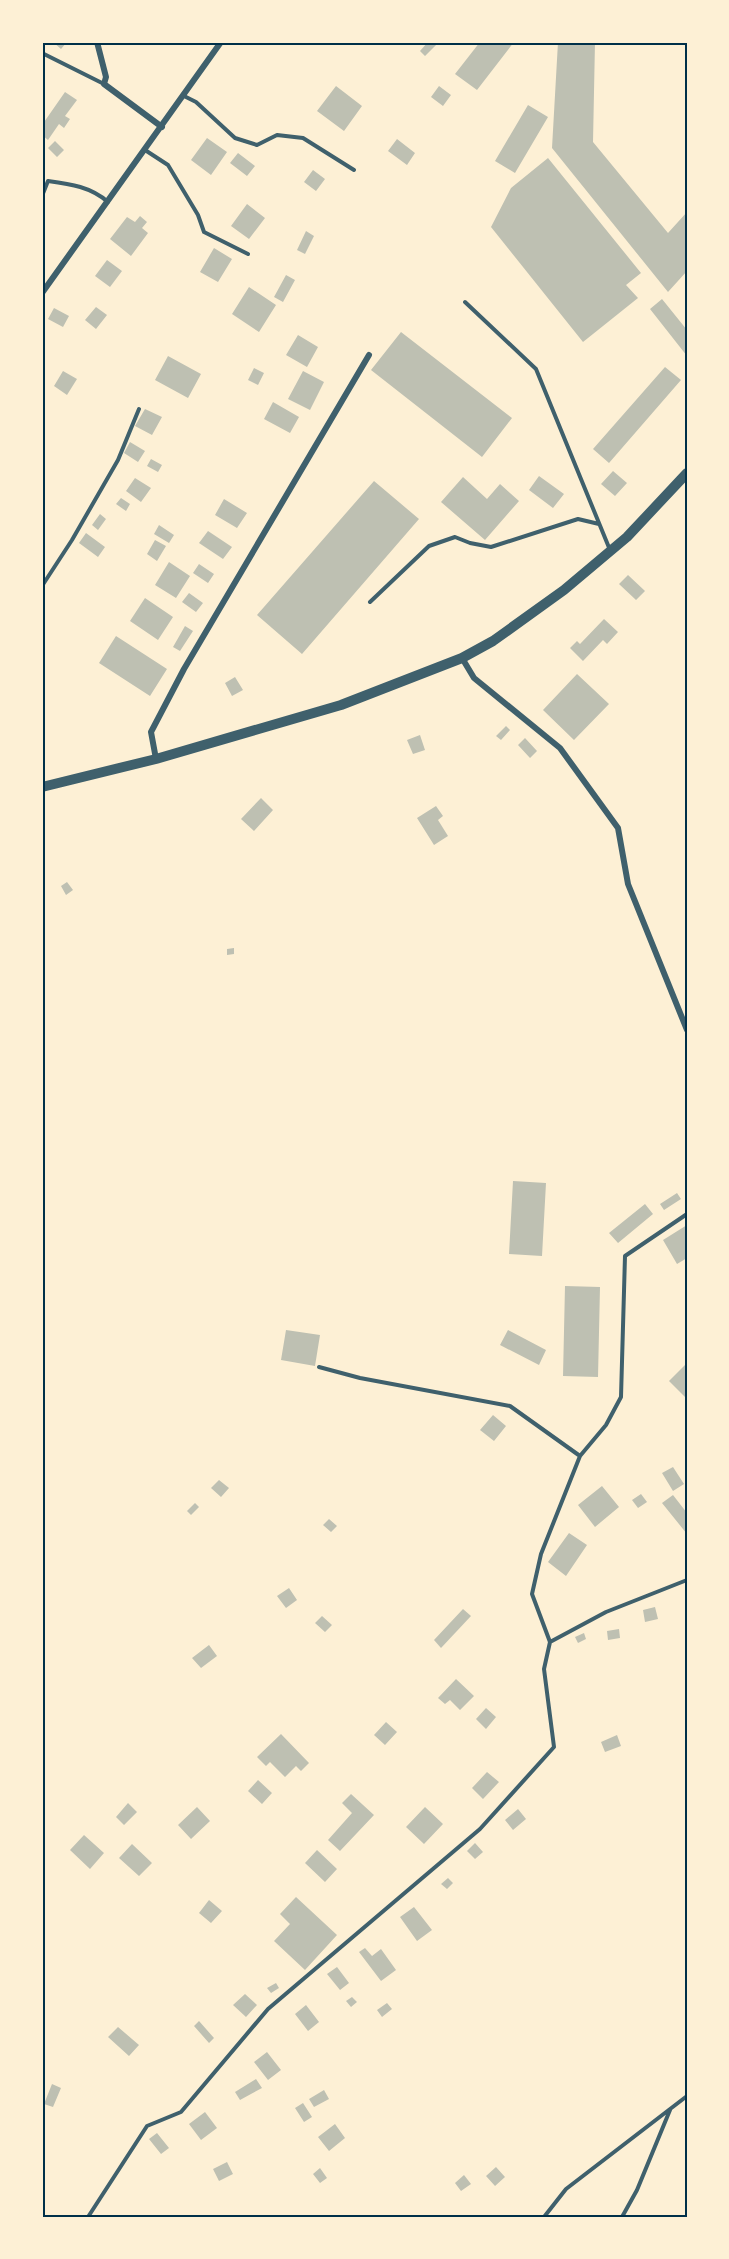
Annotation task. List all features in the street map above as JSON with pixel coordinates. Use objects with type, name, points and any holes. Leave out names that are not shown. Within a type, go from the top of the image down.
[{"type":"street","points":[[98,42],[106,77],[104,84],[162,127]]},
{"type":"street","points":[[42,293],[221,42]]},
{"type":"street","points":[[156,759],[151,732],[184,669],[369,356]]},
{"type":"street","points":[[42,787],[156,759],[341,705],[462,658],[493,641],[564,590],[627,537],[687,473]]},
{"type":"street","points":[[462,658],[474,678],[560,748],[618,828],[628,884],[687,1030]]},
{"type":"lane","points":[[42,53],[104,84]]},
{"type":"lane","points":[[184,96],[196,102],[235,138],[257,145],[277,135],[303,138],[354,170]]},
{"type":"lane","points":[[145,150],[168,165],[198,215],[204,232],[248,254]]},
{"type":"lane","points":[[42,196],[48,181],[74,184],[100,194],[109,202]]},
{"type":"lane","points":[[465,302],[536,369],[610,551]]},
{"type":"lane","points":[[42,586],[72,540],[118,460],[139,409]]},
{"type":"lane","points":[[370,602],[429,546],[455,537],[491,547],[578,519],[599,524]]},
{"type":"lane","points":[[88,2217],[147,2126],[181,2112],[268,2009],[480,1829],[554,1747],[544,1669],[550,1642],[532,1594],[540,1554],[580,1456],[606,1425],[621,1397],[625,1256],[687,1214]]},
{"type":"lane","points":[[319,1367],[360,1378],[510,1406],[580,1456]]},
{"type":"lane","points":[[550,1642],[606,1612],[687,1580]]},
{"type":"lane","points":[[544,2217],[566,2189],[687,2096]]},
{"type":"lane","points":[[622,2217],[637,2190],[670,2109]]},
{"type":"building","points":[[53,42],[67,42],[61,49]]},
{"type":"building","points":[[428,42],[437,44],[425,56],[420,51]]},
{"type":"building","points":[[480,42],[514,42],[477,90],[455,74]]},
{"type":"building","points":[[558,42],[595,42],[593,142],[668,233],[687,212],[687,271],[668,292],[552,148]]},
{"type":"building","points":[[336,86],[362,106],[344,131],[317,111]]},
{"type":"building","points":[[439,86],[451,95],[443,106],[431,97]]},
{"type":"building","points":[[65,92],[77,100],[65,116],[70,119],[64,128],[59,124],[48,140],[42,135],[42,125]]},
{"type":"building","points":[[528,105],[548,117],[515,173],[495,161]]},
{"type":"building","points":[[207,138],[227,152],[211,175],[191,160]]},
{"type":"building","points":[[397,139],[415,153],[407,165],[388,151]]},
{"type":"building","points":[[55,141],[64,150],[57,157],[48,148]]},
{"type":"building","points":[[238,153],[255,166],[247,176],[230,163]]},
{"type":"building","points":[[548,158],[641,273],[626,285],[638,298],[583,342],[491,227],[511,188]]},
{"type":"building","points":[[313,170],[325,179],[316,191],[304,182]]},
{"type":"building","points":[[247,204],[265,218],[249,239],[231,226]]},
{"type":"building","points":[[140,216],[147,222],[142,228],[148,233],[131,256],[110,239],[127,217],[135,222]]},
{"type":"building","points":[[306,231],[314,236],[305,254],[297,250]]},
{"type":"building","points":[[214,248],[232,259],[218,282],[200,272]]},
{"type":"building","points":[[107,260],[122,271],[110,287],[95,276]]},
{"type":"building","points":[[286,275],[295,280],[283,302],[274,297]]},
{"type":"building","points":[[249,287],[276,305],[259,332],[232,314]]},
{"type":"building","points":[[662,299],[687,330],[687,356],[650,309]]},
{"type":"building","points":[[96,307],[107,315],[96,329],[85,320]]},
{"type":"building","points":[[54,308],[69,316],[63,327],[48,319]]},
{"type":"building","points":[[401,332],[512,418],[482,457],[371,370]]},
{"type":"building","points":[[298,335],[318,347],[307,367],[286,355]]},
{"type":"building","points":[[168,356],[201,374],[188,398],[155,380]]},
{"type":"building","points":[[665,367],[681,380],[609,463],[593,449]]},
{"type":"building","points":[[254,368],[264,373],[258,385],[248,380]]},
{"type":"building","points":[[63,371],[77,379],[67,395],[54,386]]},
{"type":"building","points":[[303,371],[324,382],[310,410],[288,399]]},
{"type":"building","points":[[273,402],[299,417],[290,433],[264,419]]},
{"type":"building","points":[[145,409],[162,417],[152,435],[135,426]]},
{"type":"building","points":[[130,442],[145,451],[138,462],[124,453]]},
{"type":"building","points":[[151,459],[162,465],[158,472],[147,466]]},
{"type":"building","points":[[613,471],[627,483],[615,496],[601,484]]},
{"type":"building","points":[[539,476],[564,494],[553,508],[529,490]]},
{"type":"building","points":[[463,477],[487,499],[500,484],[519,501],[485,540],[441,502]]},
{"type":"building","points":[[135,478],[151,488],[141,502],[126,491]]},
{"type":"building","points":[[374,481],[419,519],[302,654],[257,615]]},
{"type":"building","points":[[121,498],[130,504],[126,511],[116,504]]},
{"type":"building","points":[[224,499],[247,513],[237,528],[215,515]]},
{"type":"building","points":[[100,514],[106,519],[98,530],[92,525]]},
{"type":"building","points":[[159,525],[174,535],[169,543],[154,534]]},
{"type":"building","points":[[208,531],[232,547],[223,559],[199,543]]},
{"type":"building","points":[[86,533],[105,547],[98,557],[79,543]]},
{"type":"building","points":[[155,540],[166,546],[157,561],[147,554]]},
{"type":"building","points":[[169,562],[190,576],[176,598],[155,585]]},
{"type":"building","points":[[199,564],[214,574],[208,583],[193,573]]},
{"type":"building","points":[[628,575],[645,591],[636,600],[619,584]]},
{"type":"building","points":[[189,593],[203,603],[196,612],[182,602]]},
{"type":"building","points":[[145,598],[173,617],[158,640],[130,621]]},
{"type":"building","points":[[604,619],[618,632],[607,644],[603,640],[583,661],[570,648],[577,641],[580,644]]},
{"type":"building","points":[[185,626],[193,631],[180,651],[173,647]]},
{"type":"building","points":[[116,636],[167,669],[150,696],[99,663]]},
{"type":"building","points":[[577,674],[609,704],[574,740],[543,710]]},
{"type":"building","points":[[235,677],[243,690],[232,696],[225,683]]},
{"type":"building","points":[[506,726],[510,730],[501,740],[496,736]]},
{"type":"building","points":[[420,735],[425,750],[413,754],[407,740]]},
{"type":"building","points":[[525,738],[537,751],[530,758],[518,745]]},
{"type":"building","points":[[261,798],[273,810],[254,831],[241,819]]},
{"type":"building","points":[[436,806],[443,816],[438,820],[448,836],[434,845],[417,818]]},
{"type":"building","points":[[67,882],[73,890],[66,895],[61,886]]},
{"type":"building","points":[[234,948],[234,954],[227,955],[227,949]]},
{"type":"building","points":[[513,1181],[546,1183],[542,1256],[509,1254]]},
{"type":"building","points":[[677,1193],[681,1199],[664,1210],[660,1204]]},
{"type":"building","points":[[645,1204],[653,1214],[618,1243],[609,1233]]},
{"type":"building","points":[[687,1225],[687,1258],[677,1264],[663,1240]]},
{"type":"building","points":[[565,1286],[600,1287],[598,1377],[563,1376]]},
{"type":"building","points":[[286,1330],[320,1335],[315,1366],[281,1360]]},
{"type":"building","points":[[508,1330],[546,1350],[539,1365],[500,1345]]},
{"type":"building","points":[[687,1363],[687,1399],[669,1381]]},
{"type":"building","points":[[493,1415],[506,1426],[494,1441],[480,1430]]},
{"type":"building","points":[[673,1467],[684,1484],[673,1491],[662,1473]]},
{"type":"building","points":[[219,1480],[229,1488],[221,1497],[211,1488]]},
{"type":"building","points":[[602,1486],[619,1507],[595,1527],[578,1505]]},
{"type":"building","points":[[641,1494],[647,1502],[638,1508],[632,1500]]},
{"type":"building","points":[[673,1495],[687,1513],[687,1534],[662,1503]]},
{"type":"building","points":[[195,1503],[199,1507],[191,1515],[187,1511]]},
{"type":"building","points":[[329,1519],[337,1526],[331,1532],[323,1525]]},
{"type":"building","points":[[569,1533],[587,1545],[566,1576],[548,1562]]},
{"type":"building","points":[[289,1588],[297,1600],[286,1608],[277,1596]]},
{"type":"building","points":[[655,1607],[658,1619],[645,1622],[643,1610]]},
{"type":"building","points":[[463,1609],[471,1616],[441,1648],[434,1640]]},
{"type":"building","points":[[322,1616],[332,1625],[325,1632],[315,1623]]},
{"type":"building","points":[[619,1629],[620,1638],[608,1640],[607,1631]]},
{"type":"building","points":[[584,1633],[586,1639],[578,1643],[575,1637]]},
{"type":"building","points":[[209,1645],[217,1656],[201,1668],[192,1658]]},
{"type":"building","points":[[456,1679],[474,1696],[460,1710],[450,1700],[445,1704],[438,1698]]},
{"type":"building","points":[[486,1708],[496,1717],[486,1729],[476,1719]]},
{"type":"building","points":[[386,1722],[397,1732],[385,1745],[374,1735]]},
{"type":"building","points":[[281,1734],[309,1763],[301,1771],[296,1766],[285,1777],[270,1762],[266,1766],[257,1757]]},
{"type":"building","points":[[617,1735],[621,1746],[605,1752],[601,1742]]},
{"type":"building","points":[[487,1772],[499,1782],[483,1799],[472,1788]]},
{"type":"building","points":[[258,1780],[272,1793],[262,1804],[248,1791]]},
{"type":"building","points":[[351,1794],[374,1815],[340,1851],[328,1840],[352,1813],[342,1803]]},
{"type":"building","points":[[128,1803],[137,1812],[124,1825],[116,1817]]},
{"type":"building","points":[[197,1807],[210,1821],[191,1839],[178,1825]]},
{"type":"building","points":[[425,1807],[443,1824],[424,1844],[406,1827]]},
{"type":"building","points":[[518,1809],[526,1819],[513,1830],[505,1820]]},
{"type":"building","points":[[84,1835],[104,1853],[90,1869],[70,1850]]},
{"type":"building","points":[[475,1843],[483,1852],[475,1859],[467,1851]]},
{"type":"building","points":[[132,1844],[152,1863],[139,1876],[119,1858]]},
{"type":"building","points":[[317,1850],[337,1869],[325,1882],[305,1863]]},
{"type":"building","points":[[448,1878],[453,1883],[447,1889],[441,1884]]},
{"type":"building","points":[[296,1897],[337,1935],[305,1970],[274,1941],[290,1924],[280,1914]]},
{"type":"building","points":[[209,1900],[222,1911],[211,1923],[199,1913]]},
{"type":"building","points":[[414,1907],[432,1930],[417,1941],[400,1917]]},
{"type":"building","points":[[365,1948],[372,1956],[381,1949],[396,1970],[381,1981],[359,1952]]},
{"type":"building","points":[[337,1967],[349,1983],[340,1990],[327,1974]]},
{"type":"building","points":[[276,1983],[279,1988],[271,1993],[267,1988]]},
{"type":"building","points":[[245,1994],[257,2005],[246,2017],[233,2005]]},
{"type":"building","points":[[352,1997],[357,2002],[351,2007],[346,2001]]},
{"type":"building","points":[[387,2003],[392,2009],[382,2017],[377,2010]]},
{"type":"building","points":[[306,2005],[319,2022],[308,2031],[295,2014]]},
{"type":"building","points":[[199,2021],[214,2038],[209,2043],[194,2026]]},
{"type":"building","points":[[118,2027],[139,2045],[129,2056],[108,2037]]},
{"type":"building","points":[[267,2052],[281,2070],[268,2080],[254,2062]]},
{"type":"building","points":[[256,2079],[262,2088],[240,2100],[235,2092]]},
{"type":"building","points":[[52,2084],[61,2088],[53,2107],[44,2104]]},
{"type":"building","points":[[324,2090],[329,2099],[314,2107],[309,2099]]},
{"type":"building","points":[[303,2103],[312,2117],[304,2122],[295,2108]]},
{"type":"building","points":[[205,2112],[217,2128],[201,2140],[189,2124]]},
{"type":"building","points":[[335,2124],[345,2138],[329,2151],[318,2137]]},
{"type":"building","points":[[157,2133],[169,2148],[161,2154],[149,2139]]},
{"type":"building","points":[[227,2162],[233,2174],[219,2181],[213,2169]]},
{"type":"building","points":[[496,2167],[505,2177],[495,2186],[486,2176]]},
{"type":"building","points":[[320,2168],[327,2178],[320,2183],[313,2174]]},
{"type":"building","points":[[464,2175],[471,2184],[461,2191],[455,2183]]}]
